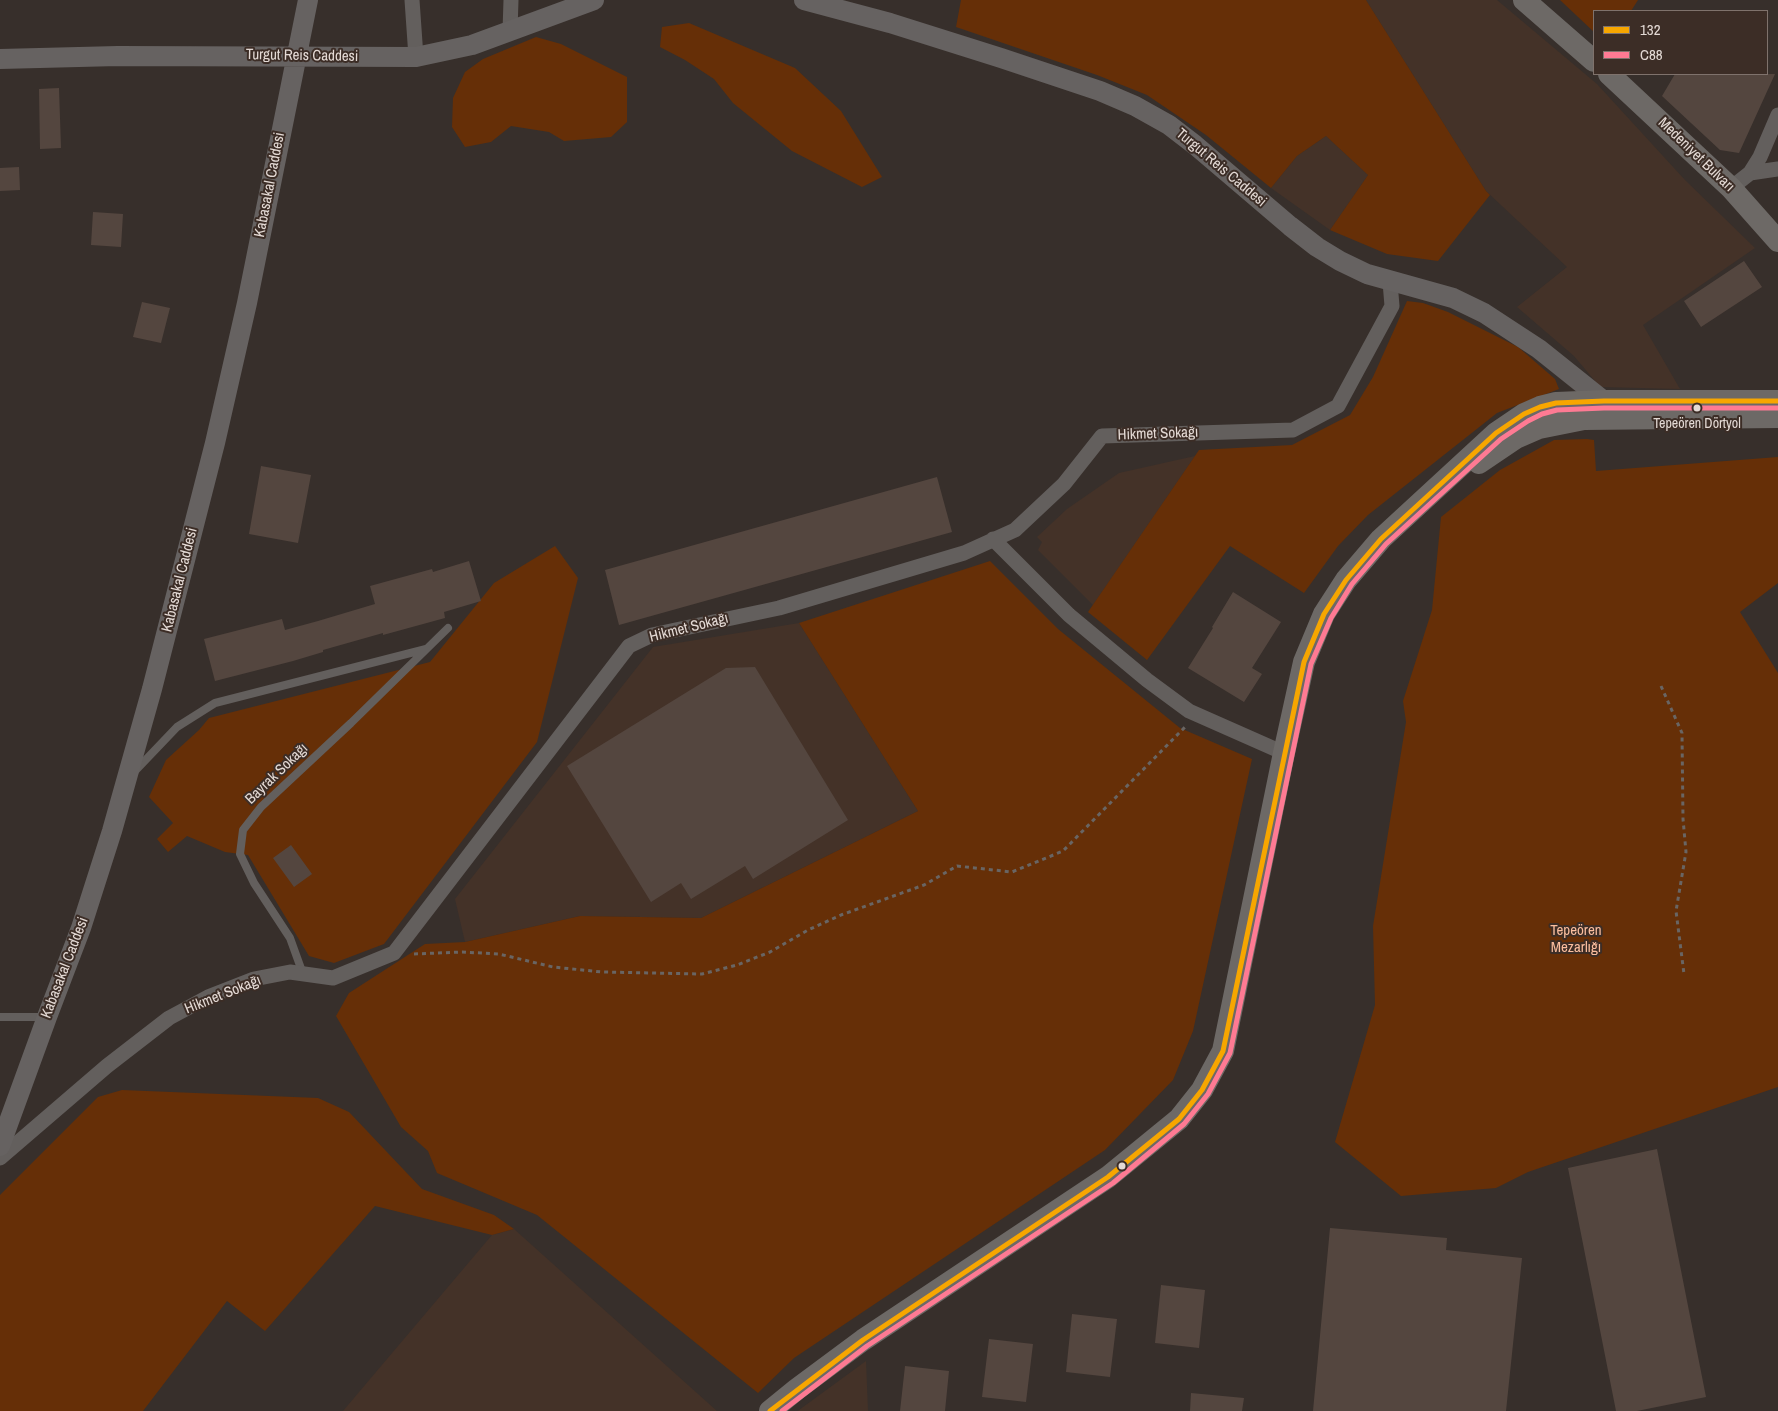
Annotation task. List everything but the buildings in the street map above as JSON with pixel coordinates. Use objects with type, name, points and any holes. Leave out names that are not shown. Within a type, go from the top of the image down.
[{"type":"main road","points":[[1524,0],[1593,60]]},
{"type":"main road","name":"Medeniyet Bulvarı","points":[[1610,75],[1731,188],[1778,241]]},
{"type":"main road","points":[[770,1411],[863,1340],[1108,1177],[1179,1119],[1202,1090],[1223,1051],[1304,662],[1324,614],[1346,580],[1381,539],[1496,433],[1524,414],[1540,407],[1556,403],[1604,401],[1778,401]]},
{"type":"main road","points":[[1422,501],[1516,438],[1539,428],[1560,423],[1593,419],[1778,417]]},
{"type":"street","name":"Kabasakal Caddesi","points":[[0,1146],[46,1017],[81,928],[127,780],[152,689],[215,443],[308,0]]},
{"type":"street","points":[[412,0],[416,57]]},
{"type":"street","points":[[510,31],[511,0]]},
{"type":"street","name":"Turgut Reis Caddesi","points":[[0,59],[90,56],[416,57],[472,45],[594,0]]},
{"type":"street","name":"Turgut Reis Caddesi","points":[[804,0],[890,23],[1100,91],[1135,106],[1169,125],[1195,145],[1317,247],[1367,274],[1390,282],[1426,289],[1453,298],[1484,313],[1539,349],[1604,401]]},
{"type":"street","points":[[1731,188],[1750,173],[1760,157],[1778,115]]},
{"type":"street","points":[[1750,173],[1778,169]]},
{"type":"street","name":"Hikmet Sokağı","points":[[0,1158],[107,1066],[169,1018],[208,997],[254,979],[290,972],[333,978],[394,952],[629,646],[652,635],[788,605],[964,553],[1015,530],[1064,484],[1102,436],[1293,430],[1338,406],[1392,306],[1390,282]]},
{"type":"street","points":[[993,540],[1069,615],[1147,680],[1189,711],[1284,753]]},
{"type":"lane","name":"Bayrak Sokağı","points":[[303,974],[290,938],[254,883],[240,854],[243,830],[261,807],[351,723],[448,628]]},
{"type":"lane","points":[[127,780],[177,727],[215,704],[428,648]]},
{"type":"lane","points":[[0,1017],[46,1017]]},
{"type":"path","points":[[1661,686],[1682,733],[1683,819],[1686,852],[1676,911],[1684,974]]},
{"type":"path","points":[[386,956],[462,952],[499,954],[553,967],[602,972],[702,974],[737,965],[770,952],[808,930],[841,915],[924,886],[957,866],[1012,872],[1063,851],[1196,714]]},
{"type":"shaded area","points":[[1366,0],[1497,0],[1597,84],[1685,180],[1755,248],[1643,325],[1680,389],[1600,387],[1574,356],[1517,307],[1567,267],[1486,191]]},
{"type":"shaded area","points":[[1326,136],[1368,175],[1330,230],[1271,188],[1297,156]]},
{"type":"shaded area","points":[[1195,456],[1093,605],[1038,550],[1042,542],[1037,537],[1067,509],[1119,473]]},
{"type":"shaded area","points":[[799,623],[918,811],[701,918],[580,916],[465,942],[455,899],[653,647]]},
{"type":"shaded area","points":[[514,1229],[717,1411],[343,1411],[492,1235]]},
{"type":"shaded area","points":[[866,1361],[868,1411],[798,1411],[799,1410]]},
{"type":"green space","points":[[961,0],[1366,0],[1490,195],[1438,261],[1387,254],[1330,230],[1368,175],[1326,136],[1297,156],[1271,188],[1206,135],[1147,95],[1097,75],[956,27]]},
{"type":"green space","points":[[1560,0],[1638,0],[1632,10],[1593,10],[1593,31]]},
{"type":"green space","points":[[689,23],[795,68],[841,111],[882,177],[862,187],[792,151],[733,103],[714,79],[685,60],[660,47],[662,27]]},
{"type":"green space","points":[[536,37],[561,44],[627,77],[627,122],[611,137],[564,141],[549,132],[511,126],[491,142],[465,147],[452,127],[453,98],[465,72],[483,59]]},
{"type":"green space","points":[[1407,301],[1423,303],[1448,312],[1518,347],[1555,379],[1559,389],[1497,413],[1368,515],[1338,546],[1304,593],[1230,546],[1147,660],[1088,612],[1199,450],[1292,445],[1350,415],[1373,377]]},
{"type":"green space","name":"Tepeören Mezarlığı","points":[[1554,440],[1594,440],[1596,471],[1778,457],[1778,583],[1740,612],[1778,673],[1778,1087],[1528,1172],[1496,1188],[1401,1196],[1335,1142],[1375,1005],[1373,926],[1406,722],[1403,701],[1432,610],[1441,517],[1500,470]]},
{"type":"green space","points":[[555,546],[578,578],[537,742],[384,944],[334,963],[309,956],[248,855],[225,852],[187,836],[168,852],[157,839],[173,823],[149,797],[166,760],[199,730],[209,718],[430,662],[494,583]]},
{"type":"green space","points":[[990,561],[1058,629],[1180,728],[1252,759],[1193,1031],[1173,1080],[1105,1150],[794,1358],[758,1393],[537,1215],[437,1173],[428,1151],[401,1127],[336,1016],[349,993],[425,944],[465,942],[580,916],[701,918],[918,811],[799,623]]},
{"type":"green space","points":[[122,1090],[318,1098],[349,1112],[422,1189],[494,1215],[514,1229],[492,1235],[375,1206],[265,1331],[227,1301],[143,1411],[0,1411],[0,1195],[98,1097]]},
{"type":"transit line","name":"132","points":[[770,1411],[863,1340],[1108,1177],[1179,1119],[1202,1090],[1223,1051],[1304,662],[1324,614],[1346,580],[1381,539],[1496,433],[1524,414],[1540,407],[1556,403],[1604,401],[1778,401]]},
{"type":"transit line","name":"C88","points":[[782,1411],[867,1346],[1113,1183],[1184,1124],[1208,1094],[1230,1053],[1311,664],[1331,618],[1352,584],[1386,544],[1501,439],[1542,414],[1557,410],[1604,408],[1778,408]]},
{"type":"place","name":"Tepeören Dörtyol","points":[[1697,408]]}]
